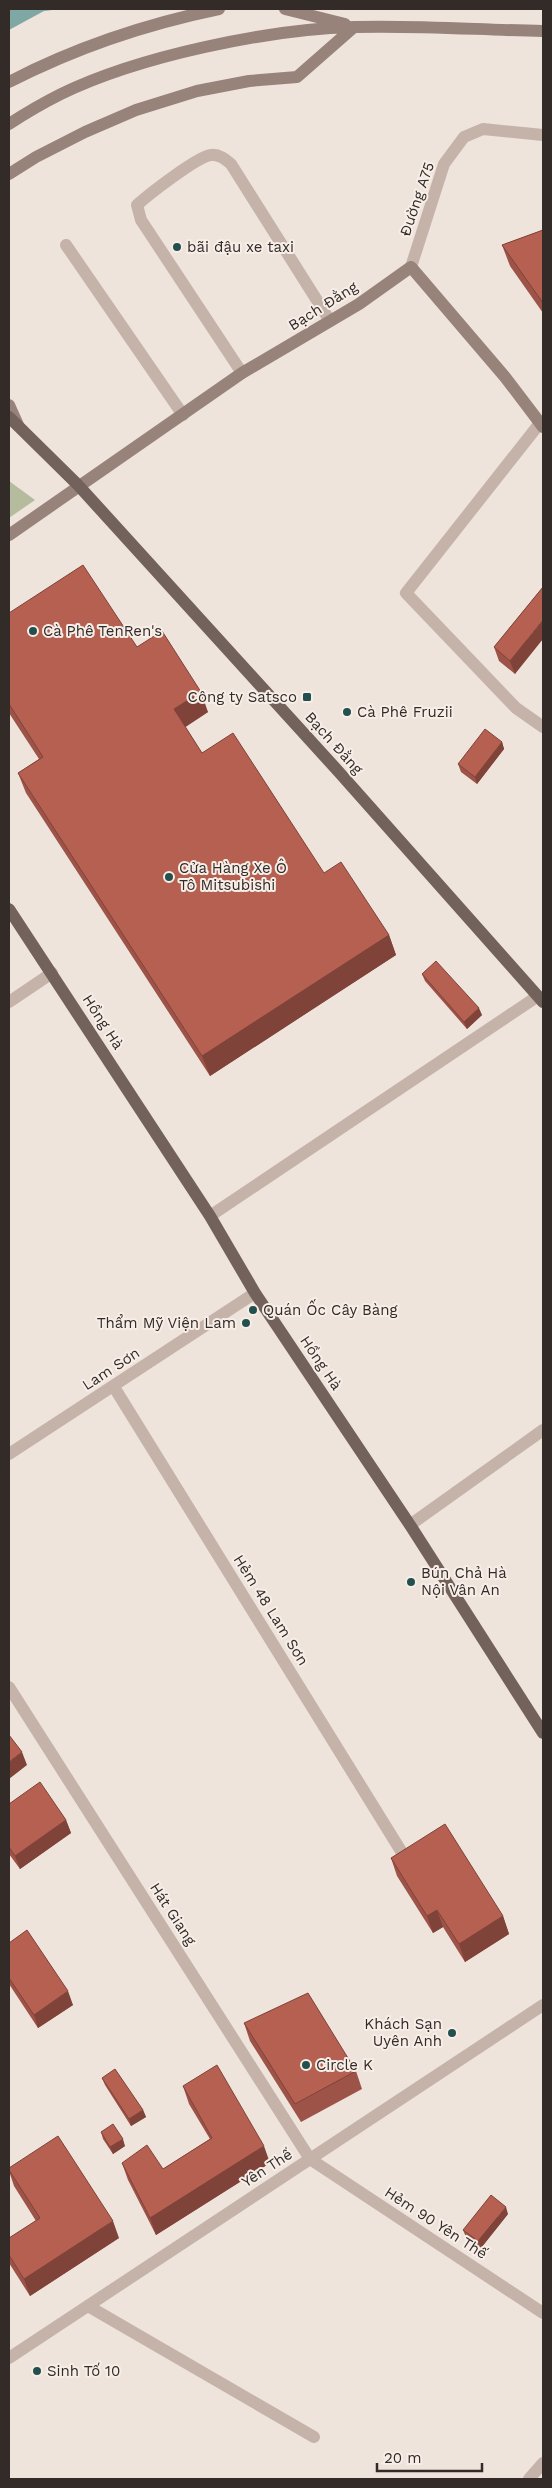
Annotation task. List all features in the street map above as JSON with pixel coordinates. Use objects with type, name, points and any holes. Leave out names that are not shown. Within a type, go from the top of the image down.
[{"type":"main road","name":"Bạch Đằng","points":[[14,421],[78,485],[540,999]]},
{"type":"main road","name":"Hồng Hà","points":[[9,909],[210,1216],[255,1293],[410,1525],[543,1733]]},
{"type":"street","points":[[9,82],[68,54],[107,40],[218,9]]},
{"type":"street","points":[[285,9],[354,27]]},
{"type":"street","points":[[9,174],[36,157],[85,132],[136,110],[197,91],[249,81],[297,77],[354,27]]},
{"type":"street","points":[[9,124],[62,94],[134,67],[255,38],[304,30],[354,27],[543,31]]},
{"type":"street","name":"Đường A75","points":[[411,267],[444,164],[464,137],[483,129],[543,135]]},
{"type":"street","points":[[242,373],[141,220],[137,205],[156,188],[209,155],[220,156],[231,164],[330,322]]},
{"type":"street","points":[[66,245],[183,415]]},
{"type":"street","points":[[411,267],[505,377],[542,425],[406,593],[516,708],[543,727]]},
{"type":"street","name":"Bạch Đằng","points":[[78,485],[242,373],[330,322],[411,267]]},
{"type":"street","points":[[9,405],[14,421]]},
{"type":"street","points":[[9,534],[78,485]]},
{"type":"street","points":[[9,1002],[52,973]]},
{"type":"street","points":[[210,1216],[540,999]]},
{"type":"street","name":"Lam Sơn","points":[[9,1454],[255,1293]]},
{"type":"street","name":"Hẻm 48 Lam Sơn","points":[[114,1387],[401,1851]]},
{"type":"street","points":[[410,1525],[543,1430]]},
{"type":"street","name":"Hát Giang","points":[[9,1687],[310,2159]]},
{"type":"street","name":"Yên Thế","points":[[10,2355],[88,2306],[543,2005]]},
{"type":"street","name":"Hẻm 90 Yên Thế","points":[[310,2159],[543,2313]]},
{"type":"street","points":[[88,2306],[314,2437]]},
{"type":"street","points":[[529,2479],[543,2463]]},
{"type":"green space","points":[[9,481],[35,500],[9,518]]},
{"type":"water","points":[[9,9],[61,9],[44,11],[9,30]]},
{"type":"building","points":[[543,230],[543,303],[502,245]]},
{"type":"building","points":[[83,565],[137,647],[162,631],[201,692],[174,709],[202,753],[233,733],[324,873],[341,862],[389,935],[202,1056],[18,773],[43,757],[9,704],[9,613]]},
{"type":"building","points":[[543,587],[543,620],[510,661],[494,647]]},
{"type":"building","points":[[485,729],[502,742],[475,777],[458,764]]},
{"type":"building","points":[[436,961],[479,1008],[464,1022],[422,974]]},
{"type":"building","points":[[9,1735],[22,1752],[9,1762]]},
{"type":"building","points":[[40,1782],[66,1820],[15,1856],[9,1847],[9,1804]]},
{"type":"building","points":[[445,1824],[503,1916],[459,1944],[437,1910],[427,1916],[391,1858]]},
{"type":"building","points":[[27,1930],[68,1991],[34,2015],[9,1978],[9,1943]]},
{"type":"building","name":"Circle K","points":[[308,1993],[356,2071],[295,2104],[244,2023]]},
{"type":"building","points":[[217,2065],[264,2146],[150,2218],[122,2163],[147,2145],[163,2169],[212,2138],[183,2086]]},
{"type":"building","points":[[115,2069],[143,2110],[129,2119],[102,2078]]},
{"type":"building","points":[[113,2124],[123,2139],[110,2147],[101,2132]]},
{"type":"building","points":[[58,2136],[113,2221],[24,2279],[9,2255],[9,2238],[40,2218],[9,2168]]},
{"type":"building","points":[[491,2195],[506,2207],[478,2241],[463,2230]]},
{"type":"place","name":"bãi đậu xe taxi","points":[[177,247]]},
{"type":"place","name":"Cà Phê TenRen's","points":[[33,631]]},
{"type":"place","name":"Công ty Satsco","points":[[307,697]]},
{"type":"place","name":"Cà Phê Fruzii","points":[[347,712]]},
{"type":"place","name":"Cửa Hàng Xe Ô Tô Mitsubishi","points":[[169,877]]},
{"type":"place","name":"Quán Ốc Cây Bàng","points":[[253,1310]]},
{"type":"place","name":"Thẩm Mỹ Viện Lam","points":[[246,1323]]},
{"type":"place","name":"Bún Chả Hà Nội Vân An","points":[[411,1582]]},
{"type":"place","name":"Khách Sạn Uyên Anh","points":[[452,2033]]},
{"type":"place","name":"Circle K","points":[[306,2065]]},
{"type":"place","name":"Sinh Tố 10","points":[[37,2371]]}]
